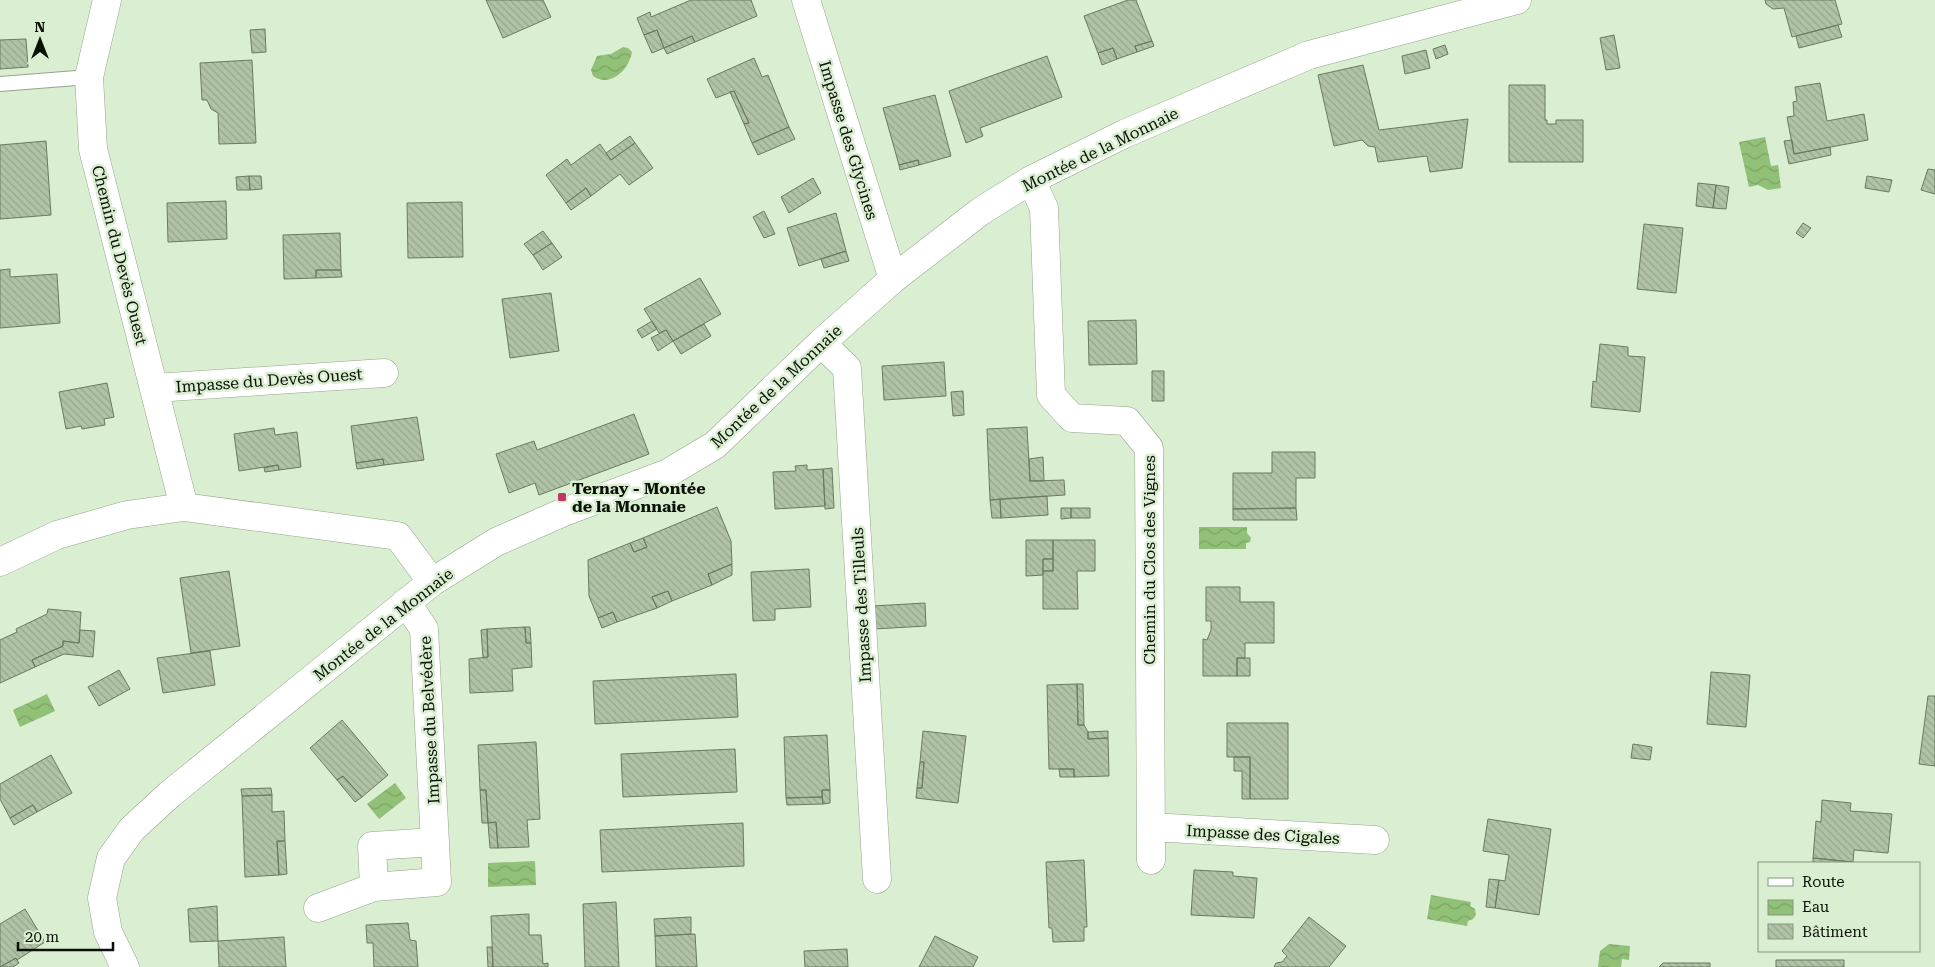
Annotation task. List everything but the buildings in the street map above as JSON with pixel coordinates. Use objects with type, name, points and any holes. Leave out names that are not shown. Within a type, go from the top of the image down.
[{"type":"street","name":"Chemin du Devès Ouest","points":[[107,0],[88,77],[93,149],[184,507]]},
{"type":"street","name":"Impasse des Glycines","points":[[806,0],[893,279]]},
{"type":"street","name":"Montée de la Monnaie","points":[[125,967],[108,932],[102,898],[110,858],[132,829],[178,788],[432,582],[496,542],[564,512],[668,473],[708,450],[893,279],[981,212],[1031,180],[1124,134],[1309,55],[1517,0]]},
{"type":"street","name":"Chemin du Clos des Vignes","points":[[1031,180],[1044,208],[1051,395],[1072,418],[1127,421],[1149,448],[1151,860]]},
{"type":"street","name":"Impasse des Tilleuls","points":[[822,343],[847,368],[877,878]]},
{"type":"street","name":"Impasse du Devès Ouest","points":[[154,388],[384,373]]},
{"type":"street","points":[[0,562],[57,535],[127,515],[184,507],[398,536],[432,582]]},
{"type":"street","name":"Impasse du Belvédère","points":[[318,908],[374,887],[437,882],[424,629],[406,602]]},
{"type":"street","name":"Impasse des Cigales","points":[[1150,827],[1375,840]]},
{"type":"street","points":[[374,887],[372,846],[436,842]]},
{"type":"lane","points":[[0,84],[88,77]]},
{"type":"water","points":[[623,47],[628,48],[632,52],[623,71],[606,80],[593,76],[591,70],[597,56],[611,54]]},
{"type":"water","points":[[1765,137],[1771,166],[1778,165],[1781,188],[1768,190],[1758,185],[1749,187],[1739,142]]},
{"type":"water","points":[[1199,527],[1247,527],[1247,533],[1251,538],[1250,542],[1246,543],[1246,549],[1199,549]]},
{"type":"water","points":[[47,694],[55,711],[20,727],[13,710]]},
{"type":"water","points":[[395,783],[406,798],[379,819],[367,804]]},
{"type":"water","points":[[535,861],[536,885],[488,887],[488,863]]},
{"type":"water","points":[[1431,895],[1471,902],[1470,906],[1475,909],[1476,915],[1468,921],[1467,926],[1427,919]]},
{"type":"water","points":[[1609,944],[1630,946],[1629,960],[1622,959],[1621,967],[1598,967],[1600,951]]},
{"type":"place","name":"Ternay - Montée de la Monnaie","points":[[562,497]]}]
